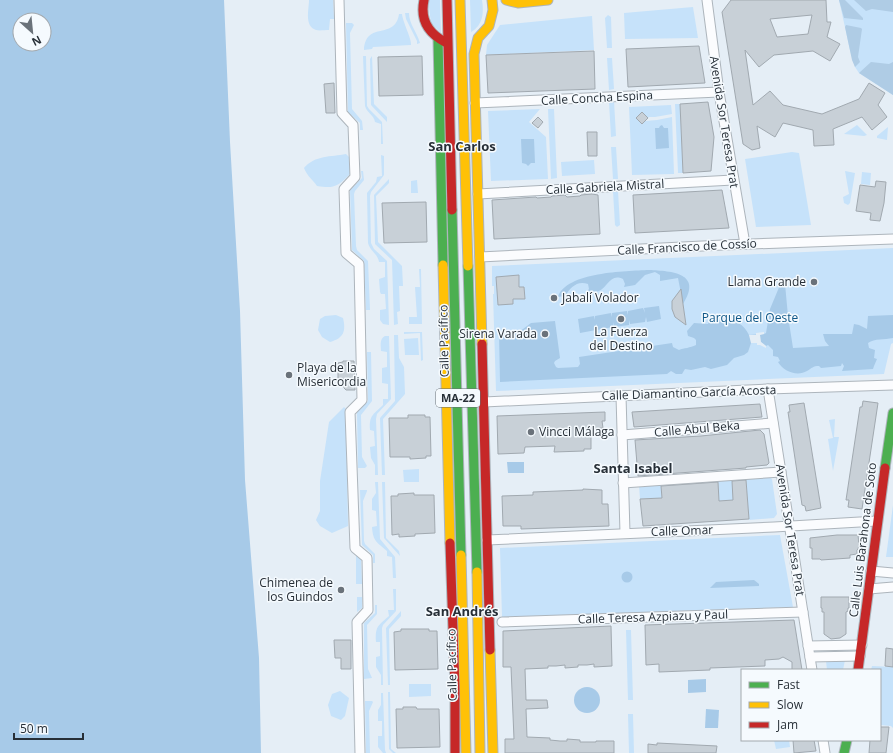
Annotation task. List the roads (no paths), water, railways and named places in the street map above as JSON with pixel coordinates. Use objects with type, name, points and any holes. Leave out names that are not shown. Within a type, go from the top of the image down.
[{"type":"main road","points":[[424,0],[422,10],[425,24],[432,34],[438,39],[448,44],[462,43],[478,38]]},
{"type":"main road","name":"Calle Pacífico","points":[[448,0],[466,753]]},
{"type":"main road","name":"MA-22","points":[[460,0],[477,593],[480,753]]},
{"type":"main road","points":[[489,26],[493,10],[492,0]]},
{"type":"main road","points":[[506,0],[518,3]]},
{"type":"main road","points":[[493,753],[474,54],[478,38],[489,26],[499,11],[518,3],[548,0]]},
{"type":"main road","name":"Calle Pacífico","points":[[438,39],[451,583],[455,688],[455,753]]},
{"type":"main road","name":"Calle Luis Barahona de Soto","points":[[858,669],[877,521],[893,413]]},
{"type":"main road","points":[[844,753],[847,741]]},
{"type":"street","points":[[339,0],[342,113],[353,125],[355,177],[344,189],[346,253],[359,264],[362,400],[350,412],[355,548],[367,558],[368,610],[357,622],[360,753]]},
{"type":"street","name":"Avenida Sor Teresa Prat","points":[[707,0],[718,92],[744,244]]},
{"type":"street","name":"Calle Concha Espina","points":[[475,103],[718,92]]},
{"type":"street","name":"Calle Gabriela Mistral","points":[[478,194],[733,180]]},
{"type":"street","name":"Calle Francisco de Cossío","points":[[480,257],[744,244],[893,239]]},
{"type":"street","name":"Calle Diamantino García Acosta","points":[[484,402],[893,385]]},
{"type":"street","name":"Avenida Sor Teresa Prat","points":[[768,389],[812,669]]},
{"type":"street","points":[[621,396],[625,533]]},
{"type":"street","name":"Calle Abul Beka","points":[[622,435],[773,423]]},
{"type":"street","points":[[623,482],[781,472]]},
{"type":"street","name":"Calle Omar","points":[[487,540],[877,521]]},
{"type":"street","points":[[871,571],[893,573]]},
{"type":"street","points":[[869,589],[893,587]]},
{"type":"street","name":"Calle Teresa Azpiazu y Paul","points":[[502,622],[803,612]]},
{"type":"street","points":[[808,646],[862,645]]},
{"type":"street","points":[[810,657],[860,656]]},
{"type":"street","points":[[823,741],[825,753]]},
{"type":"place","name":"Llama Grande","points":[[814,282]]},
{"type":"place","name":"Jabalí Volador","points":[[554,298]]},
{"type":"place","name":"La Fuerza del Destino","points":[[621,319]]},
{"type":"place","name":"Sirena Varada","points":[[545,334]]},
{"type":"place","name":"Playa de la Misericordia","points":[[289,375]]},
{"type":"place","name":"Vincci Málaga","points":[[531,432]]},
{"type":"place","name":"Chimenea de los Guindos","points":[[341,590]]},
{"type":"district","name":"San Carlos","points":[[462,146]]},
{"type":"district","name":"Santa Isabel","points":[[633,468]]},
{"type":"district","name":"San Andrés","points":[[462,611]]},
{"type":"park label","name":"Parque del Oeste","points":[[750,318]]}]
